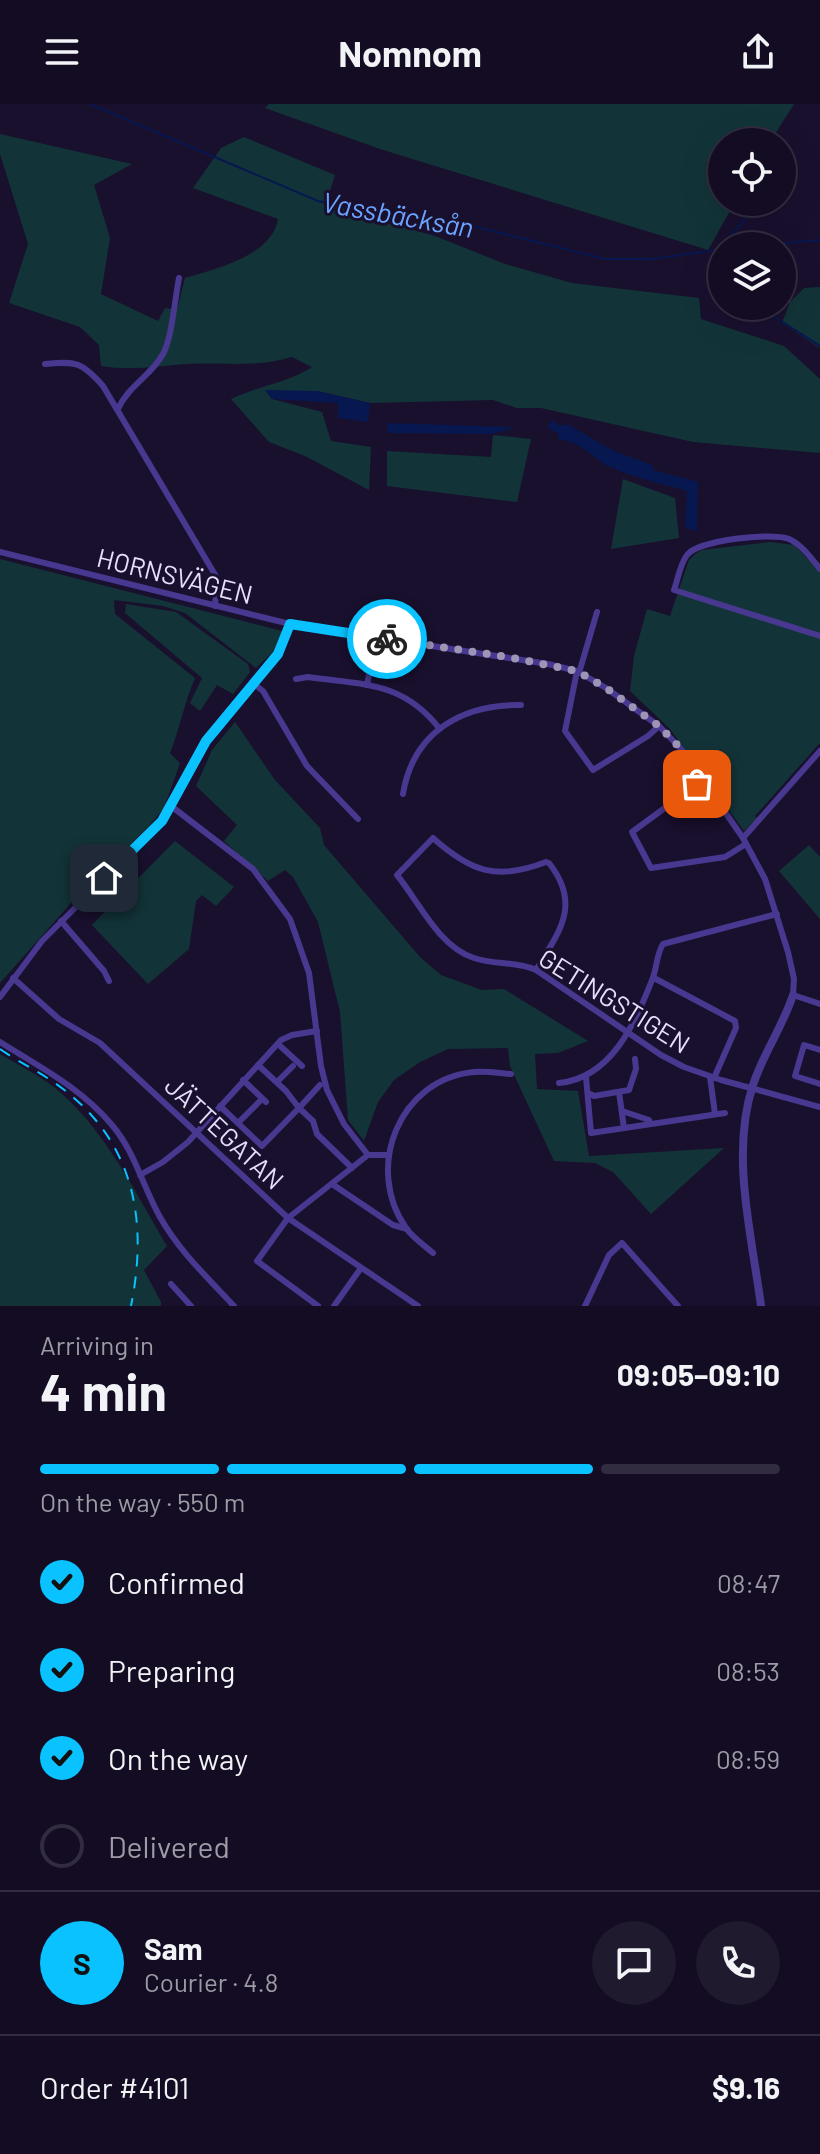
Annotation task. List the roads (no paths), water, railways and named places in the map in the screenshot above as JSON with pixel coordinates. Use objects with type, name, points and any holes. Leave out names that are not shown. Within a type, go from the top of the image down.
[{"type":"street","points":[[118,409],[124,397],[157,363],[166,349],[179,278]]},
{"type":"street","points":[[45,364],[71,362],[82,365],[103,386],[217,578],[215,606]]},
{"type":"street","points":[[820,569],[797,543],[785,537],[736,540],[699,546],[691,551],[685,558],[674,590],[820,636]]},
{"type":"street","name":"HORNSVÄGEN","points":[[0,552],[290,624],[508,657],[578,672],[618,695],[659,726],[682,750],[745,841],[765,879],[777,914],[794,979],[793,995]]},
{"type":"street","points":[[597,612],[578,672],[565,731],[593,770],[659,726]]},
{"type":"street","points":[[0,997],[61,921],[162,821],[206,741],[282,647],[290,624]]},
{"type":"street","points":[[367,685],[376,638]]},
{"type":"street","points":[[296,679],[308,677],[393,691],[412,700],[439,728]]},
{"type":"street","points":[[254,684],[263,691],[315,776],[358,819]]},
{"type":"street","points":[[403,794],[409,766],[439,728],[477,709],[500,704],[521,705]]},
{"type":"street","points":[[703,780],[632,832],[651,868],[725,857],[745,841],[820,751]]},
{"type":"street","points":[[171,806],[253,869],[282,906],[296,931],[306,960],[321,1066],[331,1101],[368,1155]]},
{"type":"street","name":"GETINGSTIGEN","points":[[536,970],[566,914],[563,886],[549,863],[508,872],[485,871],[457,858],[433,838],[397,875],[440,934],[471,957],[536,970],[661,1055],[712,1077],[820,1107]]},
{"type":"street","points":[[559,1083],[586,1077],[604,1064],[628,1032],[654,978],[660,948],[667,942],[777,914]]},
{"type":"street","points":[[61,921],[109,981]]},
{"type":"street","name":"JÄTTEGATAN","points":[[13,978],[59,1019],[100,1043],[288,1218],[418,1306]]},
{"type":"street","points":[[654,978],[735,1021],[736,1028],[712,1077],[715,1114]]},
{"type":"street","points":[[761,1306],[743,1152],[752,1088],[793,995],[820,1004]]},
{"type":"street","points":[[140,1175],[163,1162],[196,1133],[286,1036],[317,1031]]},
{"type":"street","points":[[0,1042],[82,1094],[123,1139],[158,1214],[175,1240],[234,1306]]},
{"type":"street","points":[[278,1044],[302,1066]]},
{"type":"street","points":[[820,1050],[804,1045],[795,1076],[820,1084]]},
{"type":"street","points":[[588,1093],[594,1096],[629,1090],[633,1082],[635,1059]]},
{"type":"street","points":[[258,1065],[313,1121],[317,1134],[352,1168]]},
{"type":"street","points":[[277,1082],[293,1066]]},
{"type":"street","points":[[433,1253],[407,1229],[392,1198],[388,1155],[394,1132],[404,1114],[429,1089],[449,1078],[474,1072],[511,1074]]},
{"type":"street","points":[[586,1077],[591,1133],[725,1113]]},
{"type":"street","points":[[238,1123],[264,1101],[243,1080]]},
{"type":"street","points":[[220,1106],[262,1146],[320,1085]]},
{"type":"street","points":[[619,1092],[624,1128]]},
{"type":"street","points":[[622,1111],[649,1120],[650,1124]]},
{"type":"street","points":[[318,1306],[257,1261],[288,1218],[368,1155],[388,1155]]},
{"type":"street","points":[[332,1184],[393,1225],[407,1229]]},
{"type":"street","points":[[585,1306],[609,1255],[617,1245],[624,1243],[678,1306]]},
{"type":"street","points":[[334,1306],[361,1268]]},
{"type":"street","points":[[171,1284],[191,1306]]},
{"type":"waterway","name":"Vassbäcksån","points":[[90,104],[318,201],[377,214],[440,218],[605,259],[652,259],[708,251]]},
{"type":"waterway","points":[[734,232],[748,216]]},
{"type":"waterway","name":"Vassbäcksån","points":[[796,242],[820,240]]},
{"type":"waterway","points":[[779,320],[820,346]]},
{"type":"railway","points":[[0,1049],[56,1084],[87,1111],[106,1134],[121,1160],[136,1215],[138,1244],[131,1306]]}]
